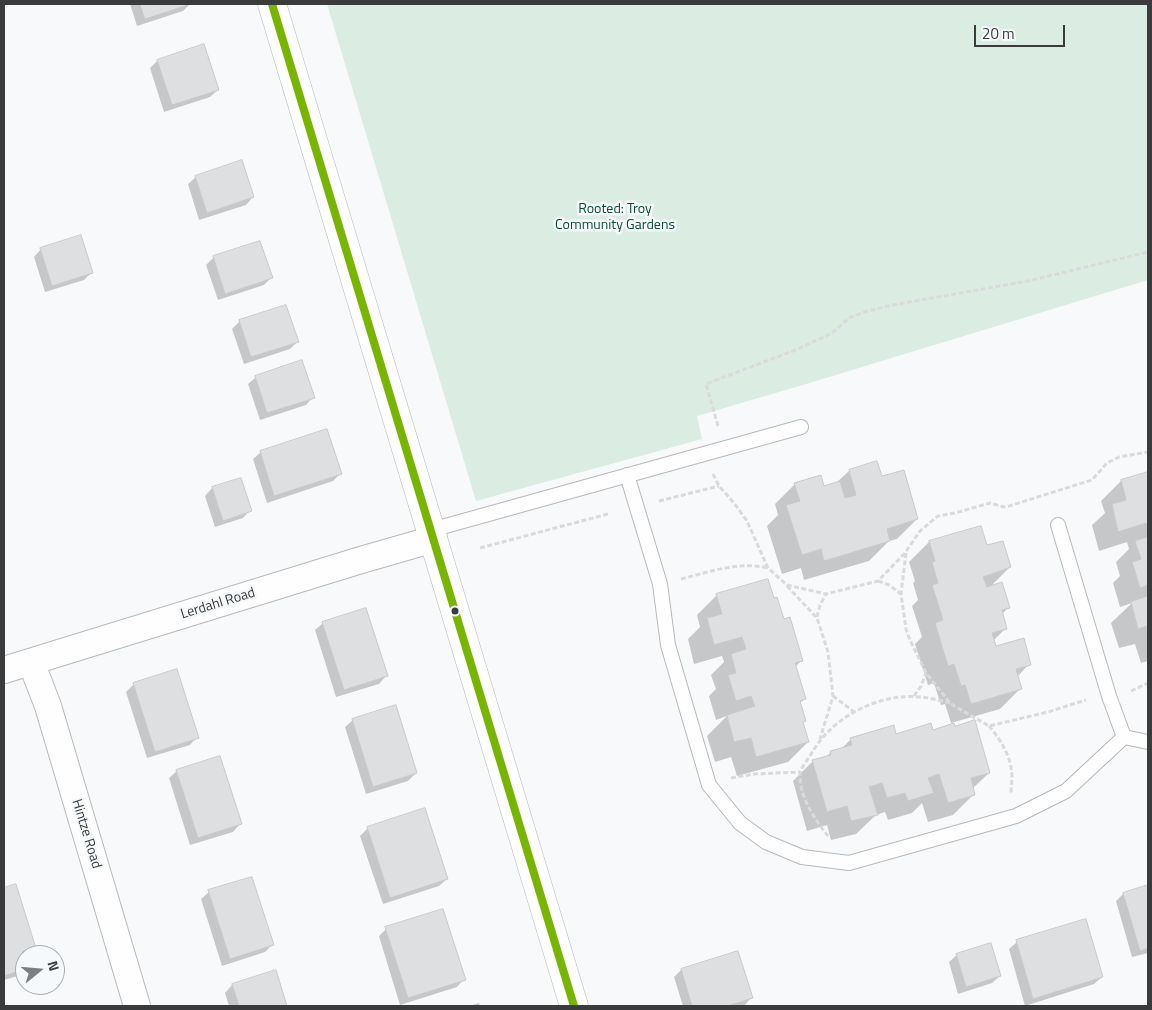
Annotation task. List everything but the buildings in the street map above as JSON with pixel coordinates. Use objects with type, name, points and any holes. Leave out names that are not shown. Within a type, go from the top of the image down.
[{"type":"street","points":[[272,4],[574,1006]]},
{"type":"street","name":"Lerdahl Road","points":[[4,670],[352,562],[432,534]]},
{"type":"street","name":"Hintze Road","points":[[31,662],[48,706],[137,1006]]},
{"type":"lane","points":[[432,534],[627,475],[801,427]]},
{"type":"lane","points":[[627,475],[660,584],[668,645],[709,785],[740,823],[766,842],[802,858],[849,863],[1016,816],[1066,791],[1124,736]]},
{"type":"lane","points":[[1058,525],[1109,696],[1124,736]]},
{"type":"lane","points":[[1124,736],[1148,742]]},
{"type":"path","points":[[724,448],[706,384],[798,350],[832,333],[849,318],[864,312],[1028,281],[1148,252]]},
{"type":"path","points":[[787,585],[826,594],[878,581],[906,551],[920,531],[938,516],[990,503],[1009,506],[1092,480],[1107,463],[1119,457],[1148,452]]},
{"type":"path","points":[[704,454],[719,486],[746,520],[768,568],[787,585],[817,618],[828,652],[832,696],[819,741],[800,772],[805,797],[811,810],[820,826],[849,863]]},
{"type":"path","points":[[654,502],[719,486]]},
{"type":"path","points":[[480,548],[608,514]]},
{"type":"path","points":[[906,551],[901,594],[906,629],[926,673],[952,704]]},
{"type":"path","points":[[660,584],[739,566],[757,565],[768,568]]},
{"type":"path","points":[[878,581],[889,585],[901,594]]},
{"type":"path","points":[[817,618],[820,605],[826,594]]},
{"type":"path","points":[[914,697],[926,673]]},
{"type":"path","points":[[1128,692],[1148,683]]},
{"type":"path","points":[[832,696],[853,711]]},
{"type":"path","points":[[819,741],[853,711],[893,698],[921,697],[952,704],[990,726],[1000,739],[1012,769],[1012,800],[1016,816]]},
{"type":"path","points":[[990,726],[1048,712],[1094,698]]},
{"type":"path","points":[[709,785],[734,777],[754,774],[800,772]]},
{"type":"green space","name":"Rooted: Troy Community Gardens","points":[[327,4],[1148,4],[1148,280],[697,416],[702,439],[476,501]]},
{"type":"transit line","points":[[272,4],[574,1006]]}]
